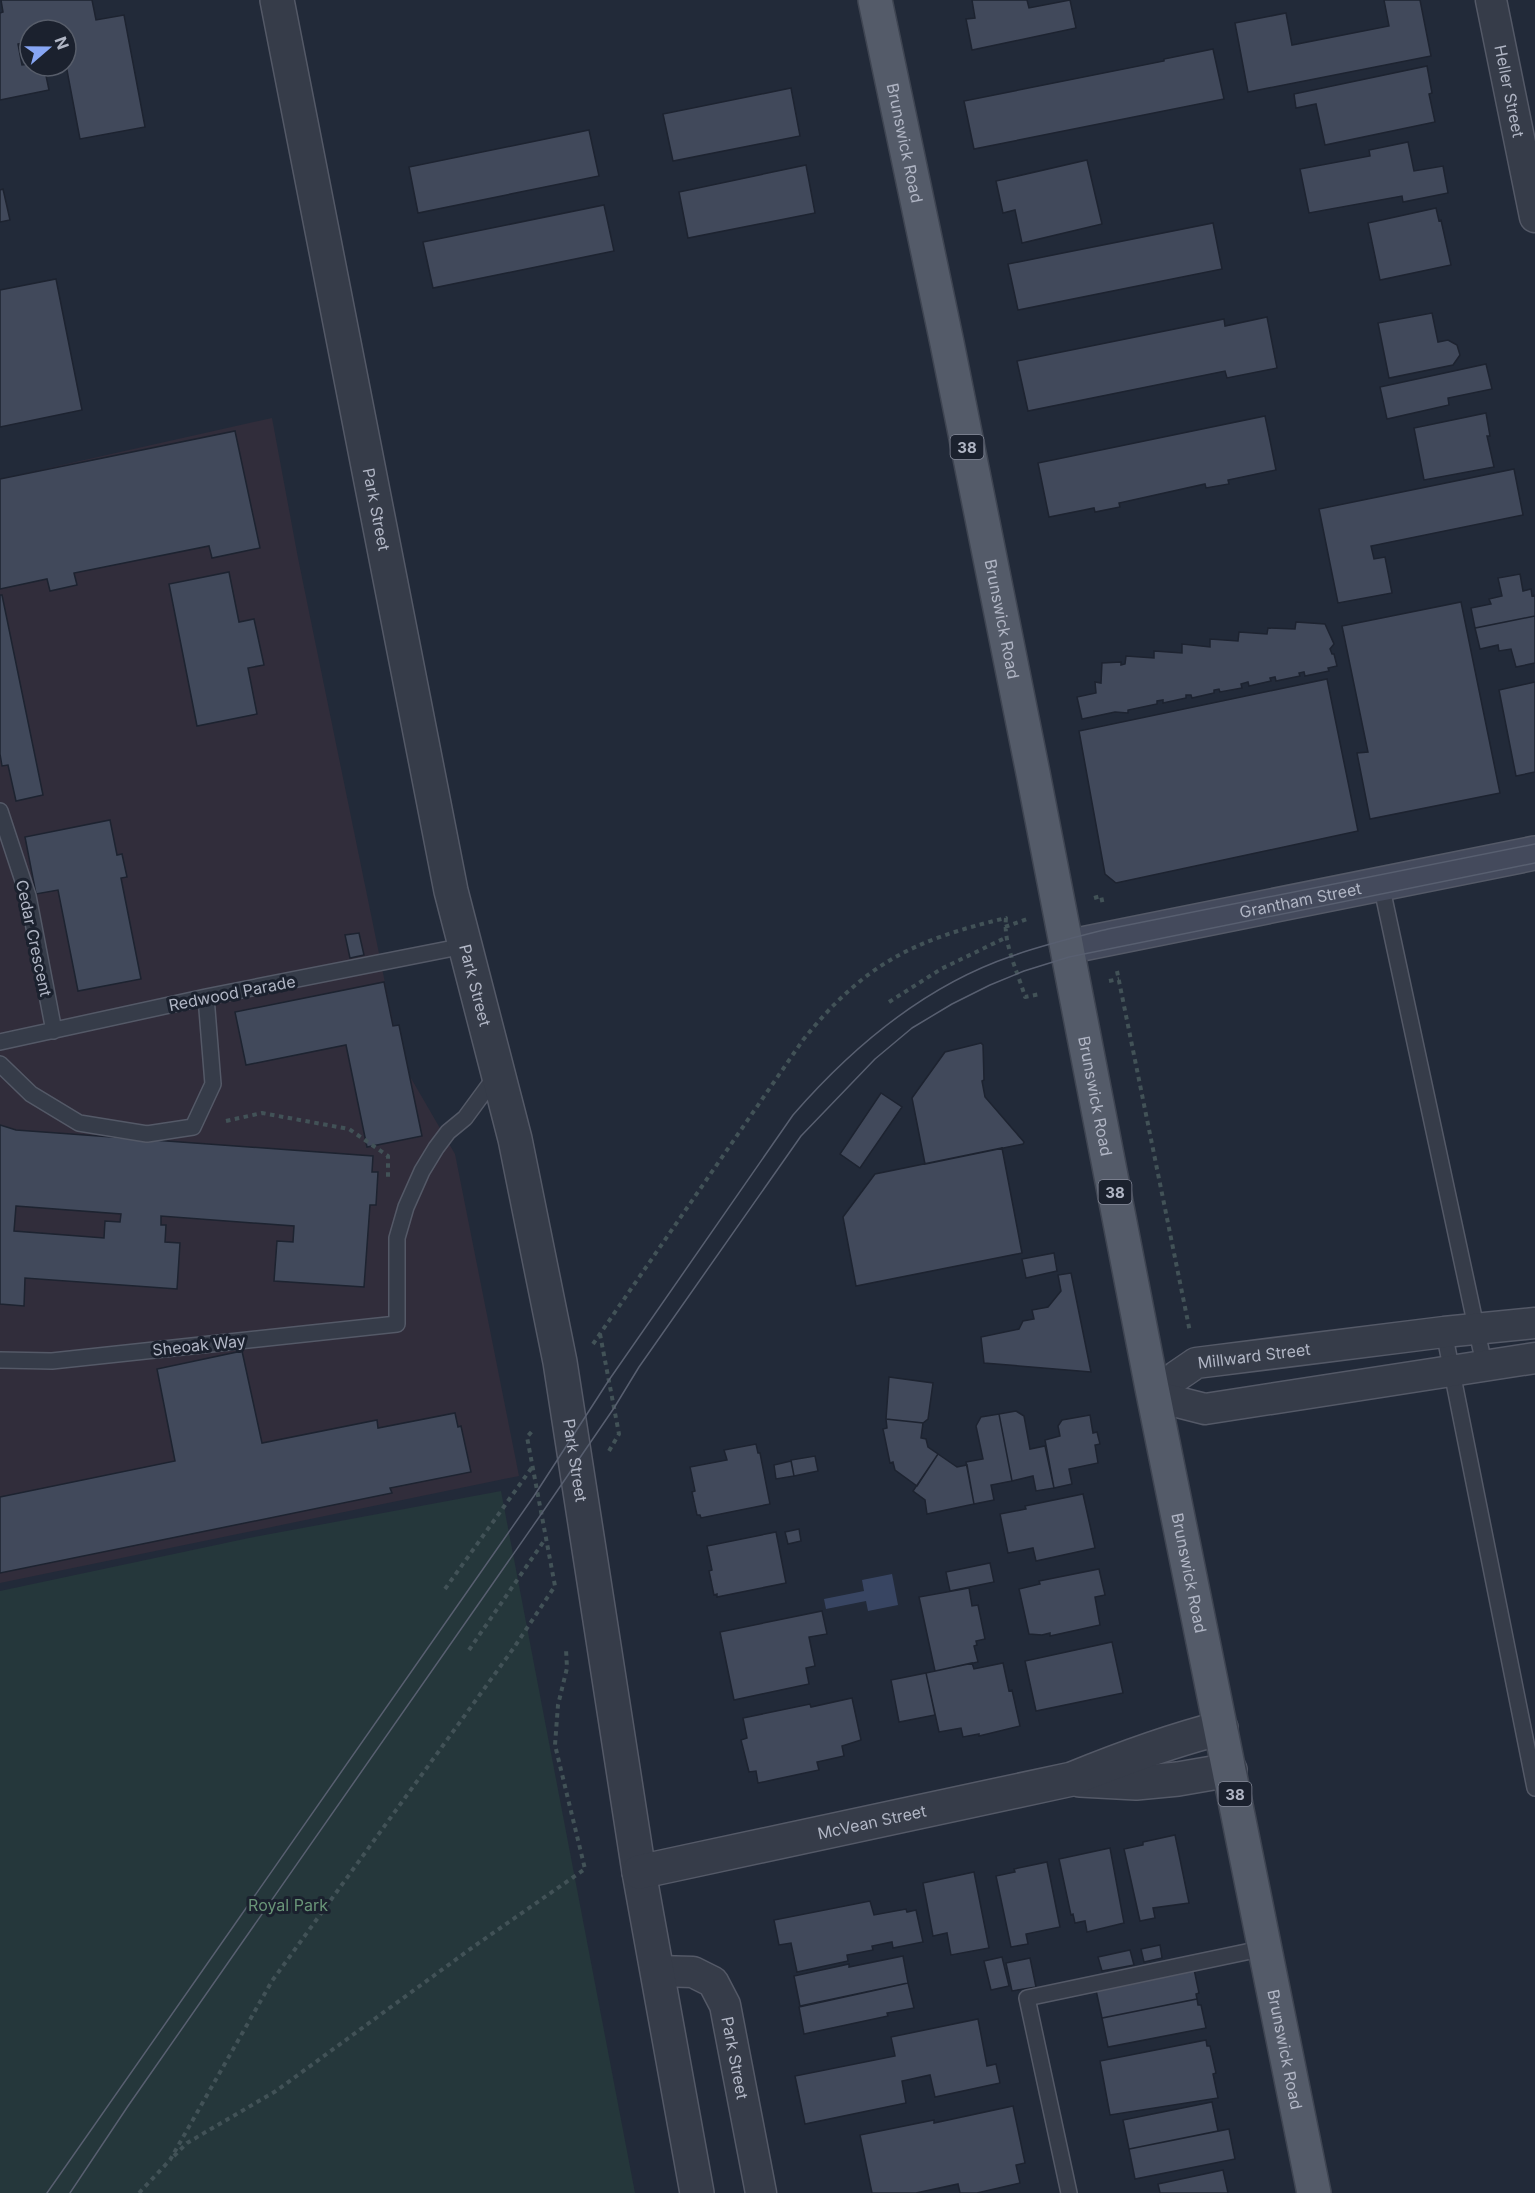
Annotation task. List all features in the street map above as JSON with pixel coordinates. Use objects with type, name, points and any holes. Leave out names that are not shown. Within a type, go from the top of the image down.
[{"type":"main road","name":"Brunswick Road","points":[[875,0],[947,343],[1154,1396],[1314,2193]]},
{"type":"main road","name":"Grantham Street","points":[[1067,947],[1535,853]]},
{"type":"street","name":"Park Street","points":[[277,0],[451,891],[515,1139],[560,1362],[639,1872],[697,2193]]},
{"type":"street","name":"Heller Street","points":[[1491,0],[1535,217]]},
{"type":"street","name":"Millward Street","points":[[1154,1396],[1196,1363],[1535,1323]]},
{"type":"street","points":[[1154,1396],[1205,1408],[1535,1358]]},
{"type":"street","name":"McVean Street","points":[[639,1872],[1072,1779],[1131,1755],[1221,1728]]},
{"type":"street","name":"McVean Street","points":[[1072,1779],[1136,1783],[1230,1770]]},
{"type":"street","name":"Park Street","points":[[657,1971],[693,1972],[713,1982],[725,2004],[761,2193]]},
{"type":"lane","name":"Cedar Crescent","points":[[0,811],[28,896],[54,1031]]},
{"type":"lane","points":[[1381,884],[1484,1364]]},
{"type":"lane","name":"Redwood Parade","points":[[0,1042],[206,997],[464,946]]},
{"type":"lane","points":[[0,1064],[31,1094],[79,1123],[147,1134],[192,1127],[213,1084],[206,997]]},
{"type":"lane","name":"Sheoak Way","points":[[0,1360],[52,1361],[397,1324],[397,1238],[406,1208],[422,1171],[436,1148],[448,1132],[465,1118],[498,1073]]},
{"type":"lane","points":[[1444,1332],[1535,1788]]},
{"type":"lane","points":[[1069,2193],[1028,1998],[1265,1947]]},
{"type":"path","points":[[600,1334],[775,1078],[827,1010],[875,968],[904,951],[962,928],[1006,918],[1007,937],[1025,997]]},
{"type":"path","points":[[888,1002],[941,969],[1007,937]]},
{"type":"path","points":[[1119,979],[1196,1363]]},
{"type":"path","points":[[192,1127],[262,1113],[349,1129],[388,1156],[388,1190]]},
{"type":"path","points":[[445,1589],[533,1466]]},
{"type":"path","points":[[469,1650],[546,1537]]},
{"type":"path","points":[[549,1552],[558,1596]]},
{"type":"path","points":[[170,2160],[272,1981],[513,1649],[555,1586]]},
{"type":"path","points":[[139,2193],[187,2143],[276,2091],[473,1947],[585,1869],[555,1744],[558,1705],[567,1668],[566,1648]]},
{"type":"shaded area","points":[[272,418],[298,558],[401,1061],[455,1154],[519,1476],[0,1583],[0,479]]},
{"type":"green space","name":"Royal Park","points":[[501,1491],[635,2193],[0,2193],[0,1591],[249,1538]]},
{"type":"water","points":[[892,1574],[898,1605],[868,1611],[866,1601],[826,1609],[824,1599],[864,1591],[862,1580]]},
{"type":"building","points":[[1,0],[92,0],[96,20],[124,15],[145,127],[80,139],[68,78],[78,78],[78,18],[18,18],[18,78],[46,78],[49,90],[0,100],[0,13],[3,12]]},
{"type":"building","points":[[972,0],[1027,0],[1029,8],[1070,0],[1076,28],[972,50],[966,19],[975,18]]},
{"type":"building","points":[[1384,0],[1420,0],[1431,56],[1248,92],[1235,23],[1286,13],[1292,45],[1389,26]]},
{"type":"building","points":[[1213,49],[1224,99],[974,149],[964,101]]},
{"type":"building","points":[[1427,66],[1432,93],[1429,94],[1435,122],[1325,145],[1316,104],[1296,108],[1294,94]]},
{"type":"building","points":[[791,88],[800,136],[673,161],[663,114]]},
{"type":"building","points":[[589,130],[599,176],[418,213],[409,167]]},
{"type":"building","points":[[1408,142],[1414,171],[1443,166],[1448,193],[1403,202],[1402,196],[1309,213],[1300,169],[1370,156],[1369,150]]},
{"type":"building","points":[[1087,160],[1102,224],[1022,243],[1015,210],[1003,213],[996,181]]},
{"type":"building","points":[[806,165],[815,213],[688,238],[679,192]]},
{"type":"building","points":[[3,189],[10,220],[0,222],[0,190]]},
{"type":"building","points":[[604,205],[614,251],[433,288],[423,242]]},
{"type":"building","points":[[1436,208],[1451,265],[1380,280],[1368,223]]},
{"type":"building","points":[[1213,223],[1222,269],[1018,310],[1008,264]]},
{"type":"building","points":[[56,279],[82,410],[0,427],[0,290]]},
{"type":"building","points":[[1432,313],[1438,342],[1448,340],[1457,345],[1460,355],[1453,365],[1389,378],[1378,323]]},
{"type":"building","points":[[1267,317],[1277,368],[1227,378],[1225,371],[1028,411],[1017,361],[1224,319],[1225,326]]},
{"type":"building","points":[[1486,364],[1492,389],[1448,398],[1449,405],[1387,419],[1380,387]]},
{"type":"building","points":[[1486,413],[1490,436],[1487,436],[1494,467],[1424,480],[1414,428]]},
{"type":"building","points":[[1265,416],[1276,470],[1228,480],[1229,484],[1206,488],[1205,484],[1119,503],[1120,507],[1095,512],[1094,508],[1049,517],[1038,463]]},
{"type":"building","points":[[235,431],[260,548],[212,558],[209,546],[74,573],[77,585],[50,591],[47,579],[0,589],[0,479]]},
{"type":"building","points":[[1514,469],[1523,515],[1371,546],[1374,559],[1385,557],[1392,593],[1338,603],[1319,509]]},
{"type":"building","points":[[229,572],[239,622],[254,619],[264,665],[248,668],[257,714],[197,726],[169,584]]},
{"type":"building","points":[[1520,574],[1523,591],[1531,589],[1532,596],[1535,595],[1535,616],[1475,628],[1471,608],[1491,604],[1489,599],[1502,596],[1498,578]]},
{"type":"building","points":[[0,595],[2,595],[43,795],[16,801],[8,765],[2,766],[0,754]]},
{"type":"building","points":[[1461,602],[1500,793],[1370,819],[1357,753],[1368,752],[1342,626]]},
{"type":"building","points":[[1535,616],[1535,663],[1516,667],[1511,649],[1499,651],[1498,645],[1480,649],[1475,628]]},
{"type":"building","points":[[1296,622],[1325,624],[1334,644],[1330,649],[1337,666],[1328,668],[1329,671],[1305,676],[1304,672],[1299,673],[1300,676],[1276,681],[1275,677],[1270,678],[1271,681],[1249,686],[1248,682],[1241,684],[1242,688],[1220,692],[1219,689],[1214,690],[1214,693],[1192,698],[1191,695],[1186,695],[1186,698],[1163,703],[1163,700],[1157,701],[1157,704],[1128,710],[1128,713],[1115,712],[1082,719],[1077,697],[1096,693],[1095,682],[1101,683],[1102,663],[1121,662],[1121,665],[1125,664],[1126,656],[1154,658],[1154,651],[1182,653],[1182,644],[1210,647],[1210,639],[1238,641],[1239,632],[1267,634],[1268,628],[1295,629]]},
{"type":"building","points":[[1327,679],[1358,831],[1116,883],[1105,874],[1079,731]]},
{"type":"building","points":[[1535,682],[1535,772],[1516,776],[1499,690]]},
{"type":"building","points":[[110,820],[117,855],[122,854],[127,877],[121,878],[141,979],[78,991],[58,890],[36,894],[25,837]]},
{"type":"building","points":[[359,933],[364,955],[350,958],[345,935]]},
{"type":"building","points":[[384,982],[393,1026],[399,1025],[422,1136],[367,1147],[346,1045],[246,1065],[235,1012]]},
{"type":"building","points":[[981,1043],[983,1045],[984,1080],[982,1081],[985,1097],[1024,1142],[925,1164],[912,1098],[945,1052]]},
{"type":"building","points":[[881,1093],[902,1107],[860,1168],[840,1154]]},
{"type":"building","points":[[0,1125],[16,1130],[373,1156],[372,1172],[378,1172],[376,1205],[370,1205],[364,1287],[274,1281],[277,1241],[293,1242],[294,1226],[161,1216],[161,1225],[166,1225],[165,1242],[180,1243],[177,1289],[25,1278],[24,1306],[0,1304]],"holes":[[[16,1206],[121,1214],[120,1222],[105,1221],[104,1238],[14,1231]]]},
{"type":"building","points":[[1002,1148],[1022,1253],[856,1286],[843,1217],[875,1174]]},
{"type":"building","points":[[1054,1253],[1057,1271],[1026,1278],[1022,1259]]},
{"type":"building","points":[[1071,1273],[1091,1372],[984,1363],[981,1337],[1019,1329],[1023,1321],[1034,1319],[1032,1310],[1048,1307],[1061,1291],[1058,1275]]},
{"type":"building","points":[[242,1351],[262,1443],[377,1420],[378,1428],[455,1413],[458,1427],[461,1426],[471,1472],[390,1488],[392,1493],[0,1573],[0,1497],[175,1461],[157,1369]]},
{"type":"building","points":[[889,1377],[933,1383],[928,1419],[923,1423],[886,1419]]},
{"type":"building","points":[[1016,1411],[1024,1416],[1030,1449],[1045,1446],[1054,1488],[1036,1491],[1033,1476],[1012,1481],[999,1414]]},
{"type":"building","points":[[999,1414],[1012,1481],[991,1485],[994,1500],[974,1504],[966,1462],[983,1459],[976,1426],[981,1417]]},
{"type":"building","points":[[1090,1415],[1093,1433],[1097,1432],[1100,1444],[1095,1445],[1098,1463],[1069,1469],[1072,1484],[1054,1488],[1045,1440],[1060,1436],[1058,1426],[1062,1420]]},
{"type":"building","points":[[886,1419],[923,1423],[921,1438],[926,1439],[928,1447],[938,1454],[917,1486],[895,1470],[893,1462],[890,1463],[883,1429],[887,1428]]},
{"type":"building","points":[[756,1444],[758,1453],[760,1453],[770,1504],[701,1518],[697,1515],[690,1467],[727,1460],[724,1450]]},
{"type":"building","points":[[938,1454],[957,1467],[967,1465],[974,1504],[927,1514],[925,1500],[913,1491]]},
{"type":"building","points":[[815,1456],[818,1471],[794,1476],[791,1460]]},
{"type":"building","points":[[791,1461],[794,1476],[776,1479],[774,1465]]},
{"type":"building","points":[[1083,1494],[1095,1548],[1036,1561],[1033,1548],[1008,1553],[1000,1514],[1026,1509],[1025,1506]]},
{"type":"building","points":[[799,1529],[801,1541],[788,1544],[785,1532]]},
{"type":"building","points":[[776,1532],[786,1583],[717,1597],[717,1594],[714,1595],[707,1546]]},
{"type":"building","points":[[990,1563],[994,1582],[950,1591],[946,1572]]},
{"type":"building","points":[[1099,1569],[1105,1595],[1095,1597],[1100,1625],[1050,1636],[1050,1633],[1029,1634],[1019,1589],[1040,1584],[1039,1581]]},
{"type":"building","points":[[969,1588],[972,1606],[978,1605],[985,1639],[976,1641],[977,1645],[974,1646],[978,1662],[935,1671],[919,1597]]},
{"type":"building","points":[[822,1611],[827,1634],[809,1637],[815,1666],[806,1668],[809,1684],[734,1700],[720,1632]]},
{"type":"building","points":[[1112,1642],[1123,1693],[1036,1711],[1025,1661]]},
{"type":"building","points":[[972,1663],[974,1669],[1003,1663],[1020,1726],[979,1736],[979,1734],[963,1737],[961,1728],[939,1732],[926,1673]]},
{"type":"building","points":[[926,1673],[935,1715],[899,1722],[891,1680]]},
{"type":"building","points":[[852,1698],[861,1740],[842,1746],[844,1756],[817,1762],[819,1770],[758,1783],[756,1771],[749,1772],[741,1740],[747,1738],[743,1718]]},
{"type":"building","points":[[1175,1835],[1189,1903],[1153,1908],[1155,1918],[1140,1921],[1124,1849]]},
{"type":"building","points":[[1110,1848],[1124,1923],[1087,1932],[1085,1921],[1075,1923],[1073,1914],[1071,1915],[1059,1859]]},
{"type":"building","points":[[1047,1862],[1060,1927],[1026,1934],[1028,1944],[1011,1947],[996,1876],[1015,1872],[1014,1869]]},
{"type":"building","points":[[974,1872],[989,1948],[951,1955],[947,1933],[933,1936],[923,1883]]},
{"type":"building","points":[[870,1901],[874,1915],[906,1909],[907,1912],[916,1910],[923,1942],[893,1948],[892,1942],[872,1946],[873,1950],[847,1955],[848,1961],[797,1972],[791,1943],[779,1945],[774,1920]]},
{"type":"building","points":[[1160,1945],[1162,1958],[1144,1962],[1141,1949]]},
{"type":"building","points":[[1130,1950],[1134,1965],[1102,1971],[1098,1957]]},
{"type":"building","points":[[903,1956],[908,1983],[800,2006],[794,1976],[849,1964],[849,1967]]},
{"type":"building","points":[[1002,1957],[1009,1986],[991,1990],[984,1961]]},
{"type":"building","points":[[1030,1958],[1036,1987],[1012,1991],[1006,1963]]},
{"type":"building","points":[[1194,1969],[1199,1993],[1196,1994],[1197,1999],[1102,2018],[1096,1990]]},
{"type":"building","points":[[908,1983],[914,2008],[887,2013],[888,2016],[804,2034],[799,2007]]},
{"type":"building","points":[[1197,1999],[1198,2005],[1201,2005],[1206,2028],[1108,2047],[1102,2018]]},
{"type":"building","points":[[978,2019],[987,2066],[996,2064],[1000,2083],[935,2097],[930,2075],[902,2081],[906,2103],[805,2124],[795,2076],[895,2056],[891,2037]]},
{"type":"building","points":[[1206,2040],[1207,2046],[1210,2046],[1216,2073],[1213,2074],[1218,2098],[1110,2115],[1100,2061]]},
{"type":"building","points":[[1212,2102],[1218,2131],[1129,2149],[1123,2120]]},
{"type":"building","points":[[1013,2106],[1025,2163],[1016,2165],[1020,2183],[977,2193],[960,2193],[958,2184],[916,2193],[872,2193],[860,2135],[934,2120],[934,2123]]},
{"type":"building","points":[[1229,2129],[1235,2159],[1135,2179],[1129,2149]]},
{"type":"building","points":[[1223,2170],[1228,2193],[1160,2193],[1158,2184]]},
{"type":"tram line","points":[[47,2193],[534,1496],[609,1380],[793,1115],[865,1042],[920,1001],[949,984],[980,969],[1036,948],[1108,929],[1535,844]]},
{"type":"tram line","points":[[70,2193],[128,2106],[542,1513],[614,1408],[639,1367],[801,1136],[875,1059],[912,1028],[952,1004],[1024,971],[1069,957],[1535,863]]}]
